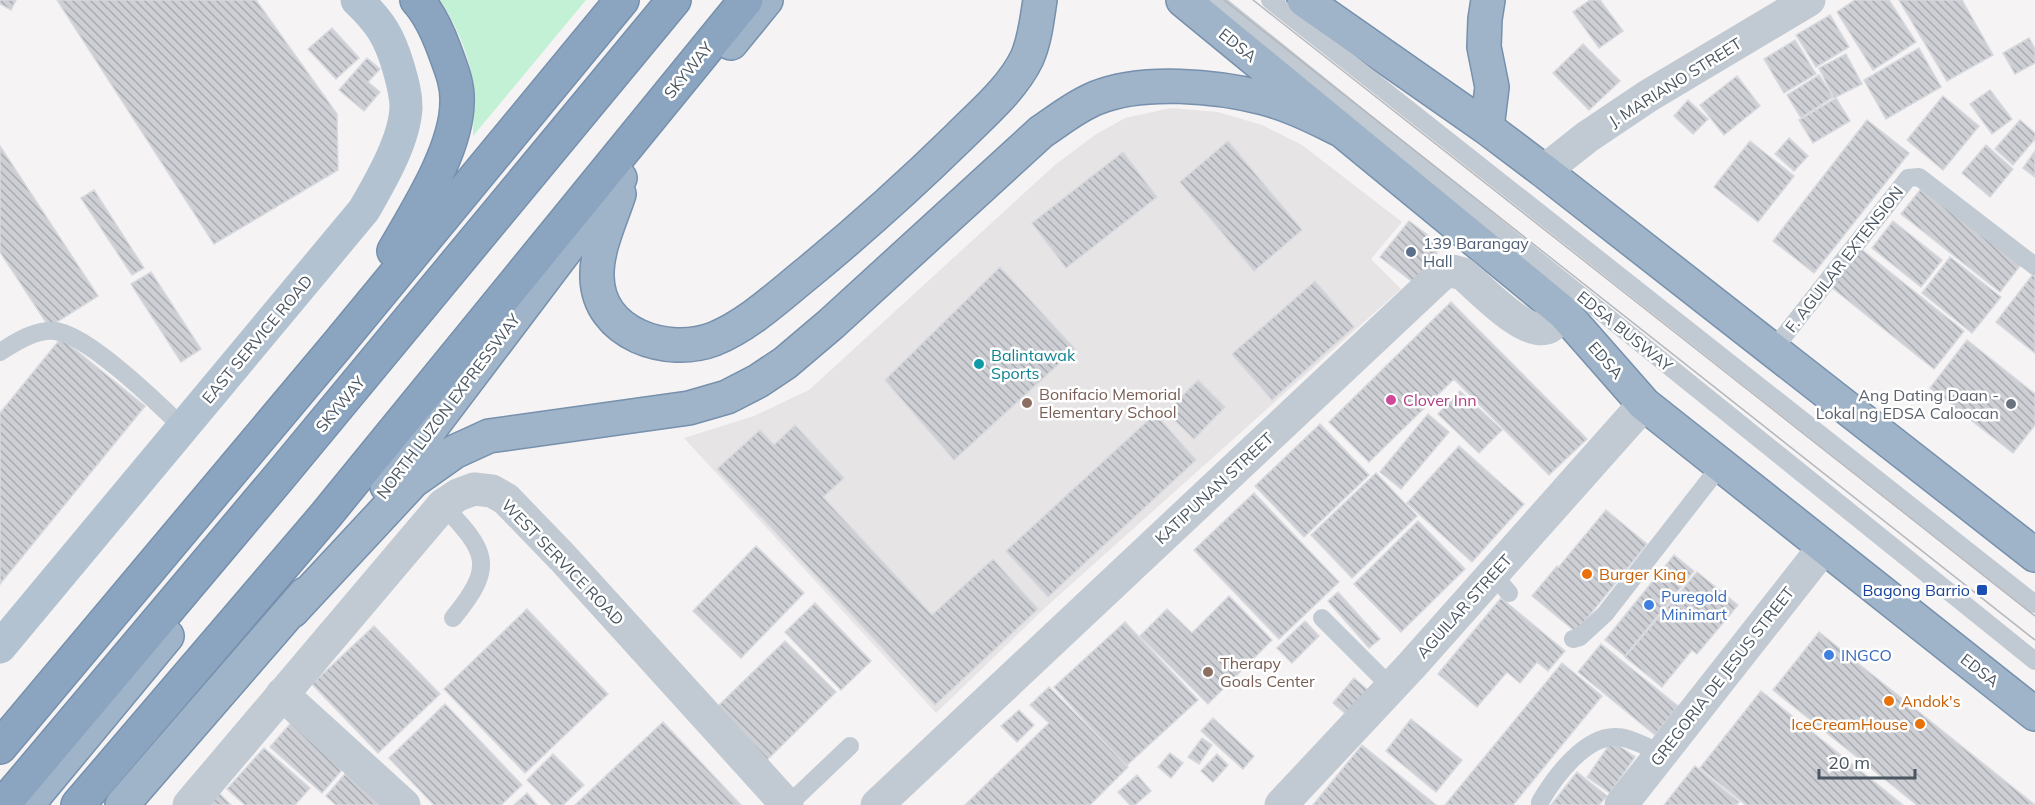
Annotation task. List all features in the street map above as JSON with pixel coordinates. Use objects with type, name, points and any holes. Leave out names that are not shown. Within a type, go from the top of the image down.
[{"type":"highway","points":[[339,344],[416,213],[449,143],[457,103],[455,79],[441,40],[417,0]]},
{"type":"highway","points":[[0,747],[339,344],[622,0]]},
{"type":"highway","name":"SKYWAY","points":[[3,805],[280,476],[674,0]]},
{"type":"highway","points":[[27,805],[690,0]]},
{"type":"highway","name":"SKYWAY","points":[[78,805],[326,514],[746,0]]},
{"type":"highway","name":"NORTH LUZON EXPRESSWAY","points":[[122,805],[292,611],[628,167],[766,0]]},
{"type":"highway","points":[[628,167],[597,263],[596,276],[600,298],[617,321],[638,337],[649,341],[661,345],[684,346],[715,338],[740,326],[838,248],[918,177],[983,113],[1008,86],[1027,57],[1035,34],[1040,0]]},
{"type":"highway","name":"EDSA","points":[[1183,0],[1564,313],[1644,404],[2035,714]]},
{"type":"highway","points":[[1304,0],[1487,128],[1544,171],[2035,555]]},
{"type":"highway","points":[[1332,0],[1358,37]]},
{"type":"highway","points":[[1487,128],[1492,87],[1484,47],[1488,0]]},
{"type":"highway","points":[[292,611],[413,481],[435,463],[454,452],[489,436],[689,408],[728,397],[758,381],[785,363],[831,324],[1041,132],[1076,107],[1124,89],[1149,86],[1218,90],[1264,98],[1296,109],[1341,130]]},
{"type":"main road","name":"EAST SERVICE ROAD","points":[[0,647],[364,210],[386,173],[402,128],[406,109],[405,91],[388,38],[378,20],[357,0]]},
{"type":"street","name":"J. MARIANO STREET","points":[[1544,171],[1587,137],[1648,96],[1809,0]]},
{"type":"street","name":"KATIPUNAN STREET","points":[[877,805],[1442,274],[1452,271],[1463,274],[1522,324],[1536,330],[1548,328],[1564,313]]},
{"type":"street","name":"AGUILAR STREET","points":[[1281,805],[1391,687],[1501,583],[1644,404]]},
{"type":"street","name":"WEST SERVICE ROAD","points":[[189,805],[443,505],[458,495],[474,489],[492,492],[506,499],[563,558],[788,805]]},
{"type":"street","name":"GREGORIA DE JESUS STREET","points":[[1620,805],[1824,547]]},
{"type":"street","points":[[282,694],[404,805]]},
{"type":"lane","name":"EDSA BUSWAY","points":[[1214,0],[2035,661]]},
{"type":"lane","points":[[1270,0],[2035,604]]},
{"type":"lane","name":"F. AGUILAR EXTENSION","points":[[1773,350],[1908,178],[1919,177],[2035,266]]},
{"type":"lane","points":[[0,352],[38,332],[55,331],[68,334],[87,345],[134,382],[183,428]]},
{"type":"lane","points":[[1573,639],[1580,637],[1605,614],[1721,465]]},
{"type":"lane","points":[[443,505],[470,534],[479,549],[482,566],[478,582],[453,618]]},
{"type":"lane","points":[[1322,618],[1391,687]]},
{"type":"lane","points":[[1540,805],[1550,786],[1570,762],[1590,745],[1617,736],[1661,753]]},
{"type":"lane","points":[[788,805],[850,746]]},
{"type":"shaded area","name":"Bonifacio Memorial Elementary School","points":[[1171,108],[1218,112],[1262,125],[1302,145],[1402,222],[1371,259],[1401,289],[1047,606],[936,713],[684,438],[754,416],[809,390],[1056,164],[1095,135],[1125,118]]},
{"type":"green space","points":[[440,0],[586,0],[473,136],[474,98],[471,69],[458,32]]},
{"type":"building","points":[[0,0],[16,0],[11,10],[0,4]]},
{"type":"building","points":[[57,0],[256,0],[337,114],[338,170],[214,244]]},
{"type":"building","points":[[1590,0],[1600,0],[1623,31],[1599,48],[1573,12]]},
{"type":"building","points":[[1855,0],[1889,0],[1916,42],[1873,70],[1837,12]]},
{"type":"building","points":[[1899,0],[1962,0],[1993,55],[1947,81]]},
{"type":"building","points":[[1830,15],[1849,47],[1816,67],[1796,35]]},
{"type":"building","points":[[332,28],[359,58],[336,79],[308,49]]},
{"type":"building","points":[[2029,38],[2035,49],[2035,63],[2015,74],[2003,53]]},
{"type":"building","points":[[1795,40],[1816,74],[1784,93],[1764,59]]},
{"type":"building","points":[[1583,44],[1620,81],[1589,110],[1553,73]]},
{"type":"building","points":[[1919,48],[1941,87],[1886,119],[1864,80]]},
{"type":"building","points":[[1846,54],[1862,84],[1834,98],[1819,68]]},
{"type":"building","points":[[367,58],[380,69],[368,82],[380,92],[364,111],[339,90]]},
{"type":"building","points":[[1819,75],[1833,97],[1801,118],[1787,95]]},
{"type":"building","points":[[1737,76],[1760,106],[1724,135],[1700,105]]},
{"type":"building","points":[[1990,90],[2012,119],[1992,134],[1970,104]]},
{"type":"building","points":[[1943,96],[1979,126],[1943,170],[1907,140]]},
{"type":"building","points":[[1836,98],[1850,121],[1813,143],[1799,120]]},
{"type":"building","points":[[1688,100],[1708,119],[1693,134],[1674,116]]},
{"type":"building","points":[[1867,120],[1909,153],[1814,273],[1773,241]]},
{"type":"building","points":[[2020,120],[2035,133],[2035,139],[2013,165],[1995,149]]},
{"type":"building","points":[[1789,138],[1808,156],[1794,171],[1775,154]]},
{"type":"building","points":[[1228,141],[1302,230],[1254,271],[1180,182]]},
{"type":"building","points":[[1750,141],[1794,176],[1758,222],[1714,187]]},
{"type":"building","points":[[1986,145],[2013,169],[1990,197],[1962,173]]},
{"type":"building","points":[[0,146],[98,296],[49,327],[0,252]]},
{"type":"building","points":[[2035,151],[2035,177],[2023,168]]},
{"type":"building","points":[[1123,152],[1157,197],[1066,268],[1032,223]]},
{"type":"building","points":[[1924,185],[2023,262],[2000,292],[1901,214]]},
{"type":"building","points":[[94,190],[144,268],[132,275],[81,198]]},
{"type":"building","name":"139 Barangay Hall","points":[[1409,221],[1442,246],[1414,283],[1380,257]]},
{"type":"building","points":[[1893,221],[1942,260],[1921,287],[1872,248]]},
{"type":"building","points":[[1861,249],[1964,331],[1934,369],[1831,287]]},
{"type":"building","points":[[1950,257],[2001,297],[1972,333],[1922,293]]},
{"type":"building","name":"Balintawak Sports","points":[[1000,267],[1075,349],[954,460],[885,380]]},
{"type":"building","points":[[151,272],[201,349],[181,362],[131,284]]},
{"type":"building","points":[[2035,274],[2035,353],[1996,322]]},
{"type":"building","points":[[1315,281],[1354,327],[1272,400],[1232,354]]},
{"type":"building","name":"Clover Inn","points":[[1451,302],[1587,439],[1549,475],[1454,379],[1369,462],[1329,422]]},
{"type":"building","points":[[61,338],[145,406],[0,584],[0,413]]},
{"type":"building","points":[[1967,340],[2035,394],[2035,425],[2013,453],[1930,388]]},
{"type":"building","points":[[1198,380],[1225,407],[1194,439],[1166,412]]},
{"type":"building","points":[[1460,391],[1502,430],[1479,453],[1438,414]]},
{"type":"building","points":[[1155,414],[1196,460],[1048,597],[1006,551]]},
{"type":"building","points":[[1428,414],[1449,432],[1401,489],[1380,472]]},
{"type":"building","points":[[1320,424],[1369,475],[1304,537],[1255,486]]},
{"type":"building","points":[[795,425],[844,478],[823,497],[932,615],[993,559],[1038,609],[935,705],[717,469],[760,430],[774,445]]},
{"type":"building","points":[[1459,446],[1524,504],[1472,562],[1407,503]]},
{"type":"building","points":[[1376,473],[1417,516],[1352,578],[1311,535]]},
{"type":"building","points":[[1254,493],[1339,582],[1279,639],[1194,550]]},
{"type":"building","name":"Burger King","points":[[1606,510],[1647,544],[1576,632],[1532,596]]},
{"type":"building","points":[[1418,521],[1465,569],[1401,632],[1354,584]]},
{"type":"building","points":[[756,546],[804,593],[741,658],[693,611]]},
{"type":"building","name":"Puregold Minimart","points":[[1674,555],[1694,571],[1625,656],[1605,640]]},
{"type":"building","points":[[1697,572],[1738,605],[1697,654],[1692,650],[1662,687],[1625,657]]},
{"type":"building","points":[[1338,592],[1380,639],[1369,648],[1328,601]]},
{"type":"building","name":"Therapy Goals Center","points":[[1229,596],[1272,640],[1208,704],[1140,636],[1167,609],[1192,633]]},
{"type":"building","points":[[1501,598],[1565,651],[1548,671],[1537,662],[1520,683],[1507,672],[1477,707],[1438,674]]},
{"type":"building","points":[[815,603],[871,661],[841,690],[785,632]]},
{"type":"building","points":[[527,609],[608,694],[525,773],[444,689]]},
{"type":"building","points":[[1305,621],[1319,636],[1292,663],[1277,648]]},
{"type":"building","points":[[1125,622],[1198,700],[1126,766],[1054,687]]},
{"type":"building","points":[[374,626],[440,694],[378,753],[312,684]]},
{"type":"building","points":[[1819,632],[2035,805],[1917,805],[1773,690]]},
{"type":"building","points":[[785,641],[836,692],[766,761],[715,709]]},
{"type":"building","points":[[1601,644],[1678,706],[1655,735],[1578,672]]},
{"type":"building","points":[[1562,663],[1602,696],[1513,805],[1445,805]]},
{"type":"building","points":[[1354,678],[1369,691],[1348,716],[1333,703]]},
{"type":"building","points":[[1049,687],[1128,767],[1090,805],[965,805],[1049,723],[1030,705]]},
{"type":"building","points":[[1761,691],[1903,805],[1746,805],[1700,768]]},
{"type":"building","points":[[445,704],[522,785],[501,805],[434,805],[389,758]]},
{"type":"building","points":[[1019,710],[1034,725],[1017,742],[1001,726]]},
{"type":"building","points":[[296,717],[348,763],[322,793],[270,747]]},
{"type":"building","points":[[1213,718],[1254,756],[1243,769],[1201,731]]},
{"type":"building","points":[[1411,719],[1462,760],[1436,792],[1386,751]]},
{"type":"building","points":[[663,722],[741,805],[575,805]]},
{"type":"building","points":[[1202,738],[1212,745],[1199,764],[1188,757]]},
{"type":"building","points":[[1612,741],[1635,757],[1610,793],[1587,777]]},
{"type":"building","points":[[1362,745],[1436,805],[1313,805]]},
{"type":"building","points":[[264,748],[310,788],[295,805],[245,805],[227,789]]},
{"type":"building","points":[[1170,753],[1183,763],[1171,778],[1158,767]]},
{"type":"building","points":[[553,754],[584,785],[563,805],[552,805],[527,780]]},
{"type":"building","points":[[1217,754],[1228,765],[1213,782],[1201,771]]},
{"type":"building","points":[[1695,766],[1739,802],[1736,805],[1664,805]]},
{"type":"building","points":[[351,767],[382,805],[336,805],[326,796]]},
{"type":"building","points":[[1577,772],[1607,796],[1599,805],[1551,805]]},
{"type":"building","points":[[1137,775],[1151,791],[1135,805],[1130,805],[1118,792]]},
{"type":"building","points":[[218,792],[231,805],[206,805]]},
{"type":"building","points":[[527,793],[537,805],[514,805]]},
{"type":"tram line","points":[[1224,0],[2035,640]]},
{"type":"tram line","points":[[1253,0],[2035,616]]},
{"type":"place","name":"139 Barangay Hall","points":[[1411,252]]},
{"type":"place","name":"Balintawak Sports","points":[[979,364]]},
{"type":"place","name":"Clover Inn","points":[[1391,400]]},
{"type":"place","name":"Bonifacio Memorial Elementary School","points":[[1027,403]]},
{"type":"place","name":"Ang Dating Daan - Lokal ng EDSA Caloocan","points":[[2011,404]]},
{"type":"place","name":"Burger King","points":[[1587,574]]},
{"type":"place","name":"Bagong Barrio","points":[[1982,590]]},
{"type":"place","name":"Puregold Minimart","points":[[1649,605]]},
{"type":"place","name":"INGCO","points":[[1829,655]]},
{"type":"place","name":"Therapy Goals Center","points":[[1208,672]]},
{"type":"place","name":"Andok's","points":[[1889,701]]},
{"type":"place","name":"IceCreamHouse","points":[[1920,724]]}]
